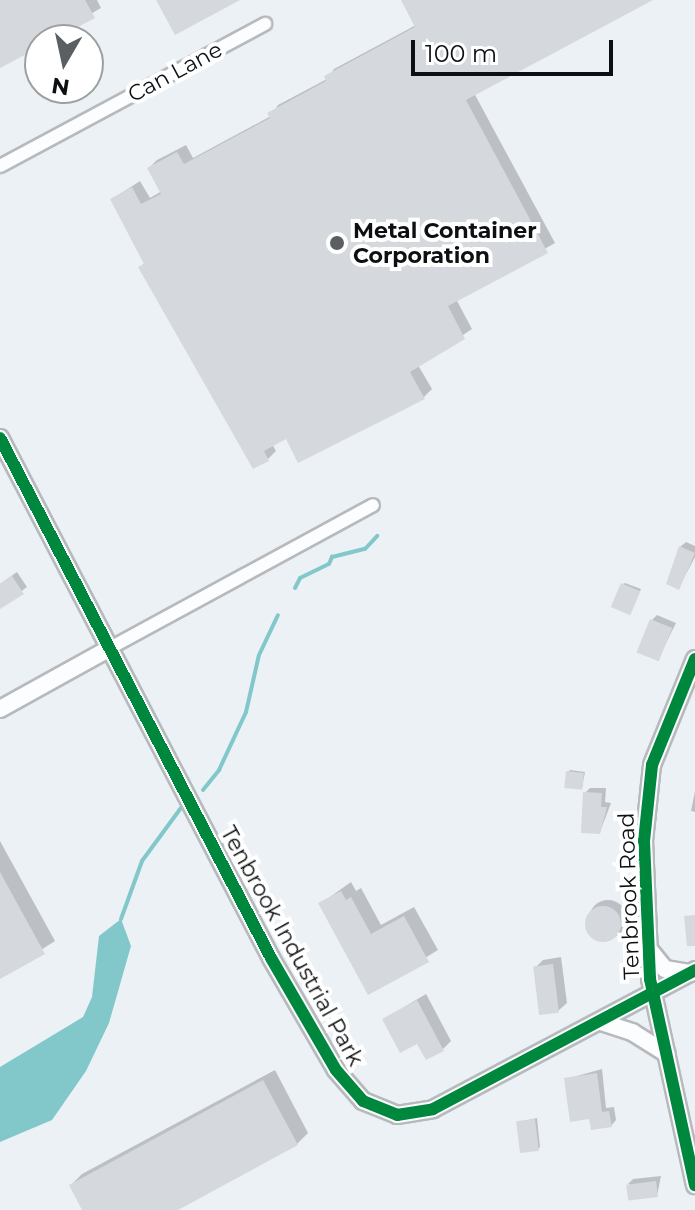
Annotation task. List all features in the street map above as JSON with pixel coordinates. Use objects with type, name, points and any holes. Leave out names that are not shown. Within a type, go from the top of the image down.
[{"type":"street","name":"Can Lane","points":[[0,166],[265,24]]},
{"type":"street","name":"Tenbrook Industrial Park","points":[[0,438],[271,958],[331,1062],[363,1101],[397,1115],[433,1109],[693,971]]},
{"type":"street","points":[[0,709],[373,505]]},
{"type":"street","name":"Tenbrook Road","points":[[695,659],[660,739],[647,791],[648,948],[653,994],[695,1185]]},
{"type":"street","points":[[648,948],[665,969],[693,971]]},
{"type":"street","points":[[601,1022],[632,1032],[667,1054]]},
{"type":"water","points":[[121,919],[131,946],[109,1023],[86,1071],[52,1120],[0,1142],[0,1067],[83,1017],[92,997],[99,936]]},
{"type":"building","points":[[0,0],[85,0],[95,18],[84,24],[24,24],[24,55],[0,68]]},
{"type":"building","points":[[156,0],[240,0],[175,35]]},
{"type":"building","name":"Metal Container Corporation","points":[[401,0],[653,0],[466,100],[548,253],[448,306],[465,339],[410,372],[425,399],[298,463],[286,439],[264,451],[269,461],[253,469],[138,267],[144,264],[110,199],[132,187],[141,204],[161,194],[147,168],[177,152],[184,164],[270,118],[267,113],[326,81],[324,76],[415,27]]},
{"type":"building","points":[[679,546],[695,553],[679,590],[666,584]]},
{"type":"building","points":[[12,576],[24,594],[0,609],[0,584]]},
{"type":"building","points":[[621,583],[640,591],[630,615],[611,607]]},
{"type":"building","points":[[650,619],[672,628],[659,661],[637,652]]},
{"type":"building","points":[[566,771],[584,773],[582,790],[564,788]]},
{"type":"building","points":[[583,792],[602,793],[601,807],[607,807],[600,834],[581,833]]},
{"type":"building","points":[[0,872],[45,954],[0,979]]},
{"type":"building","points":[[341,891],[346,900],[351,897],[371,934],[404,916],[429,962],[368,995],[318,903]]},
{"type":"building","points":[[603,906],[616,911],[621,924],[616,937],[603,942],[590,937],[585,924],[590,911]]},
{"type":"building","points":[[695,915],[695,946],[687,946],[684,916]]},
{"type":"building","points":[[553,964],[559,1013],[539,1015],[533,966]]},
{"type":"building","points":[[417,1000],[444,1051],[426,1060],[417,1044],[400,1053],[382,1019]]},
{"type":"building","points":[[597,1073],[602,1112],[609,1111],[612,1127],[591,1130],[589,1119],[570,1122],[564,1078]]},
{"type":"building","points":[[263,1080],[298,1145],[178,1210],[82,1210],[69,1185]]},
{"type":"building","points":[[535,1119],[539,1151],[520,1153],[516,1121]]},
{"type":"building","points":[[656,1181],[658,1197],[628,1201],[626,1185]]},
{"type":"waterway","points":[[295,588],[300,578],[329,564],[332,557],[365,549],[377,536]]},
{"type":"waterway","points":[[203,790],[219,770],[246,712],[259,655],[278,615]]},
{"type":"waterway","points":[[121,919],[142,861],[181,808]]},
{"type":"cycle path","points":[[0,438],[271,958],[336,1070],[363,1101],[397,1115],[433,1109],[695,970]]},
{"type":"cycle path","points":[[695,659],[652,765],[644,841],[650,979],[695,1185]]},
{"type":"place","name":"Metal Container Corporation","points":[[337,243]]}]
